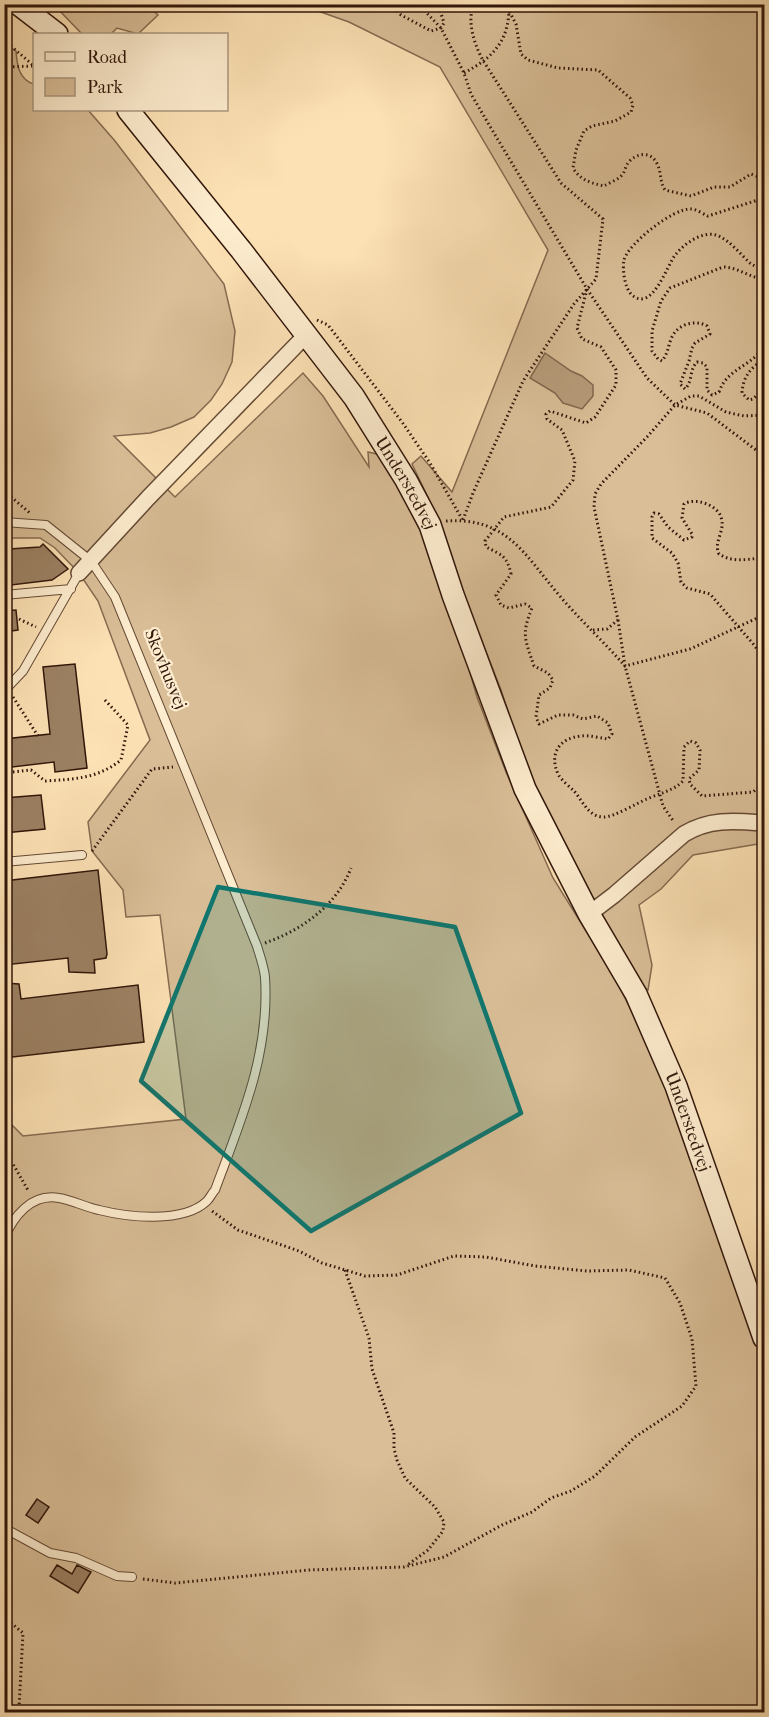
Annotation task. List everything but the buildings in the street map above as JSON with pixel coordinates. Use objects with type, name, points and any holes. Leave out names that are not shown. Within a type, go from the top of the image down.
[{"type":"street","points":[[18,4],[56,33]]},
{"type":"street","name":"Understedvej","points":[[129,111],[241,250],[354,397],[383,440],[430,525],[453,595],[525,789],[589,914],[636,994],[676,1086],[765,1338]]},
{"type":"street","points":[[79,573],[300,327]]},
{"type":"street","points":[[589,914],[684,834],[697,826],[722,821],[765,823]]},
{"type":"lane","points":[[4,522],[46,525]]},
{"type":"lane","name":"Skovhusvej","points":[[46,525],[91,561],[115,597],[257,946],[265,975],[265,1018],[251,1094],[215,1190],[206,1202]]},
{"type":"lane","points":[[6,689],[23,671],[79,573]]},
{"type":"lane","points":[[4,595],[71,589]]},
{"type":"lane","points":[[4,862],[82,855]]},
{"type":"lane","points":[[4,1239],[20,1211],[34,1201],[46,1197],[58,1197],[99,1210],[141,1217],[189,1211],[206,1202]]},
{"type":"lane","points":[[4,1528],[50,1553],[76,1558],[117,1576],[132,1577]]},
{"type":"path","points":[[391,4],[401,15],[431,31],[441,28],[444,23],[438,4]]},
{"type":"path","points":[[418,4],[441,28],[464,73],[471,94],[587,289],[648,378],[675,405],[707,413],[765,456]]},
{"type":"path","points":[[463,520],[472,493],[523,381],[596,279],[603,219],[561,183],[484,62],[475,45],[471,11],[474,4]]},
{"type":"path","points":[[507,4],[516,24],[520,54],[528,60],[558,68],[598,70],[630,98],[633,105],[631,112],[615,121],[584,130],[576,150],[573,168],[577,175],[586,182],[604,186],[622,175],[629,162],[639,155],[647,154],[655,159],[665,190],[691,196],[714,187],[730,187],[751,174],[765,179]]},
{"type":"path","points":[[464,73],[484,62],[501,43],[510,19],[510,12]]},
{"type":"path","points":[[4,40],[33,65]]},
{"type":"path","points":[[4,67],[33,66]]},
{"type":"path","points":[[765,198],[708,216],[692,208],[675,211],[648,231],[624,259],[624,272],[627,288],[633,296],[640,299],[647,298],[662,280],[675,254],[692,240],[709,234],[725,239],[751,264],[755,266],[765,264]]},
{"type":"path","points":[[765,279],[755,279],[730,267],[723,267],[670,288],[661,301],[652,331],[652,351],[662,361],[667,355],[675,333],[684,326],[691,322],[700,322],[707,326],[710,334],[692,348],[680,384],[685,389],[690,382],[693,366],[697,362],[704,363],[707,367],[706,390],[712,395],[719,392],[722,381],[756,356],[765,346]]},
{"type":"path","points":[[587,289],[577,328],[582,339],[601,347],[616,370],[616,385],[595,417],[585,423],[550,411],[546,414],[547,419],[562,430],[575,461],[573,480],[551,507],[504,517],[485,541],[486,547],[502,555],[508,562],[510,574],[496,594],[501,605],[509,608],[525,604],[532,608],[524,636],[534,666],[548,673],[553,680],[550,688],[539,695],[536,717],[539,724],[558,715],[573,715],[584,719],[597,716],[608,723],[612,734],[609,740],[582,736],[566,739],[557,746],[554,756],[559,776],[576,793],[585,807],[595,815],[605,817],[660,793],[675,789],[683,781],[684,747],[690,741],[696,743],[700,750],[699,770],[689,779],[690,784],[702,796],[753,792],[765,783]]},
{"type":"path","points":[[765,302],[761,305],[765,336]]},
{"type":"path","points":[[300,327],[320,320],[328,325],[402,422],[463,520]]},
{"type":"path","points":[[765,359],[752,367],[743,381],[742,393],[749,400],[753,399],[758,394],[765,378]]},
{"type":"path","points":[[684,834],[668,815],[660,793],[625,666],[618,620],[594,507],[595,494],[601,484],[647,438],[675,405],[691,396],[699,396],[726,412],[744,416],[765,415]]},
{"type":"path","points":[[4,491],[46,525]]},
{"type":"path","points":[[765,565],[759,558],[741,560],[725,558],[719,554],[717,543],[722,533],[722,518],[715,508],[695,500],[689,500],[684,504],[682,518],[692,534],[688,540],[684,540],[668,527],[659,514],[654,513],[652,517],[652,538],[672,553],[678,563],[681,582],[687,588],[710,594],[765,661]]},
{"type":"path","points":[[430,525],[463,520],[483,523],[506,536],[533,561],[559,595],[625,666]]},
{"type":"path","points":[[625,666],[690,649],[765,615]]},
{"type":"path","points":[[19,619],[45,631]]},
{"type":"path","points":[[593,630],[607,629],[618,620]]},
{"type":"path","points":[[6,689],[38,736]]},
{"type":"path","points":[[4,773],[32,770],[45,781],[81,779],[107,771],[121,760],[128,725],[104,699]]},
{"type":"path","points":[[92,851],[152,769],[183,765]]},
{"type":"path","points":[[257,946],[290,933],[308,922],[332,901],[345,883],[351,868]]},
{"type":"path","points":[[4,1155],[14,1164],[34,1201]]},
{"type":"path","points":[[132,1577],[175,1583],[309,1570],[404,1568],[444,1557],[502,1525],[532,1512],[552,1498],[571,1491],[595,1476],[635,1437],[682,1406],[696,1386],[692,1339],[680,1303],[665,1278],[629,1270],[587,1271],[535,1266],[486,1257],[454,1256],[397,1275],[366,1276],[322,1263],[299,1251],[238,1230],[213,1212],[206,1202]]},
{"type":"path","points":[[345,1270],[369,1338],[372,1369],[394,1433],[397,1460],[405,1478],[435,1507],[444,1521],[443,1531],[428,1550],[404,1568]]},
{"type":"path","points":[[4,1617],[23,1633],[17,1713]]},
{"type":"highlighted area","points":[[218,887],[455,927],[521,1113],[311,1231],[141,1081]]},
{"type":"green space","points":[[54,5],[147,5],[158,15],[139,33],[117,28],[112,33],[81,33]]},
{"type":"green space","points":[[301,5],[764,5],[764,843],[693,855],[661,889],[639,905],[652,965],[648,990],[635,982],[527,770],[501,690],[462,591],[436,514],[412,464],[421,456],[452,492],[548,250],[440,67],[349,22]]},
{"type":"green space","points":[[5,38],[10,40],[7,45],[16,51],[18,67],[22,75],[33,84],[33,111],[89,111],[115,141],[224,284],[235,331],[232,362],[222,384],[211,400],[194,417],[171,427],[150,433],[114,436],[175,497],[303,373],[323,396],[369,467],[368,452],[381,455],[425,531],[446,590],[477,697],[506,772],[553,878],[614,976],[672,1092],[764,1364],[764,1712],[5,1712],[4,1117],[23,1136],[186,1119],[160,915],[126,917],[123,890],[92,851],[88,822],[150,740],[98,601],[79,573],[55,548],[40,538],[5,538]]},
{"type":"shaded area","points":[[545,353],[593,385],[593,396],[582,409],[563,403],[555,393],[530,378]]}]
